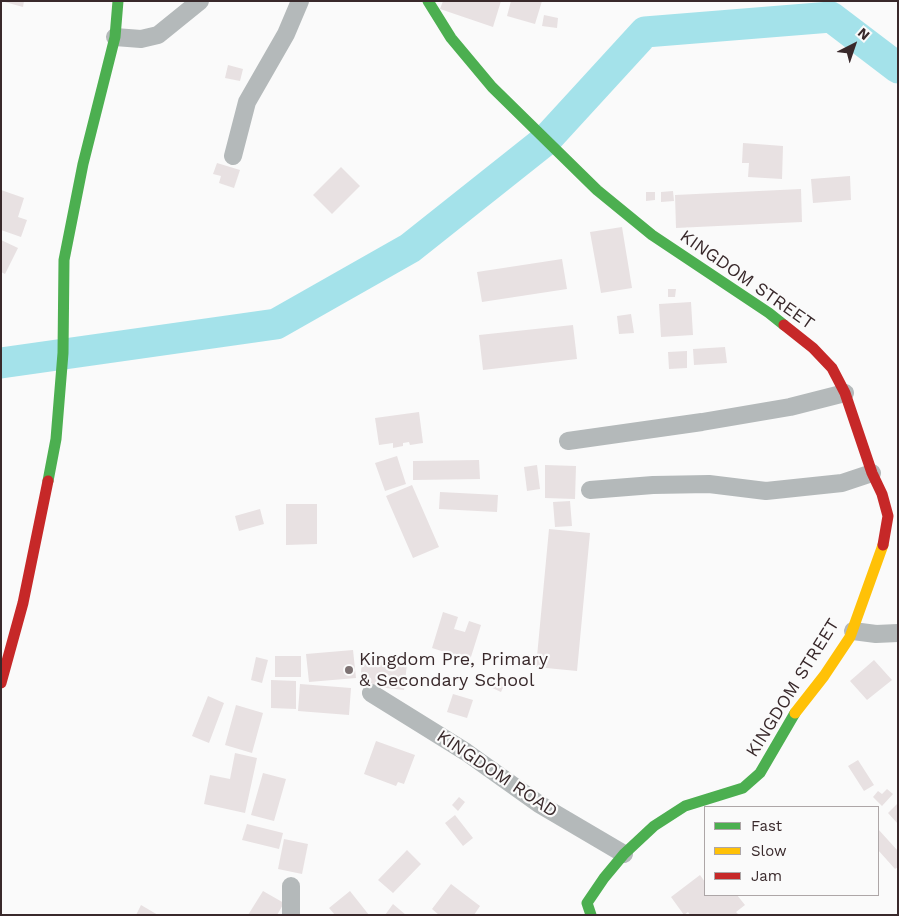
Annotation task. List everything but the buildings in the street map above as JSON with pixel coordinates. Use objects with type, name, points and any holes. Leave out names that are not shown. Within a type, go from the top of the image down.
[{"type":"street","points":[[1,683],[23,603],[56,439],[63,353],[64,260],[83,164],[115,37],[118,1]]},
{"type":"street","points":[[115,37],[141,40],[158,34],[200,1]]},
{"type":"street","points":[[233,156],[247,102],[286,34],[300,1]]},
{"type":"street","name":"KINGDOM STREET","points":[[428,1],[452,38],[492,86],[597,190],[652,235],[769,314],[813,348],[832,368],[845,392],[872,473],[882,494],[888,516],[884,543],[853,630],[824,676],[793,716],[760,773],[743,788],[685,806],[654,826],[624,854],[604,878],[586,911]]},
{"type":"street","points":[[568,441],[702,422],[790,407],[845,392]]},
{"type":"street","points":[[590,490],[653,485],[708,484],[766,491],[842,483],[872,473]]},
{"type":"street","points":[[853,630],[876,634],[898,633]]},
{"type":"street","name":"KINGDOM ROAD","points":[[371,693],[466,752],[539,804],[624,854]]},
{"type":"street","points":[[291,886],[291,915]]},
{"type":"waterway","points":[[1,363],[276,324],[410,248],[546,140],[645,32],[831,17],[898,68]]},
{"type":"traffic: fast","points":[[48,481],[56,439],[63,353],[64,260],[83,164],[115,37],[118,1]]},
{"type":"traffic: fast","points":[[428,1],[451,38],[492,87],[597,190],[652,235],[784,325]]},
{"type":"traffic: fast","points":[[591,915],[587,903],[624,854],[654,826],[685,806],[743,788],[760,773],[795,713]]},
{"type":"traffic: slow","points":[[795,713],[824,676],[850,637],[883,545]]},
{"type":"traffic: jam","points":[[784,325],[813,348],[832,368],[845,393],[872,473],[882,494],[888,516],[883,545]]},
{"type":"traffic: jam","points":[[1,683],[23,603],[48,481]]},
{"type":"place","name":"Kingdom Pre, Primary & Secondary School","points":[[349,670]]}]
